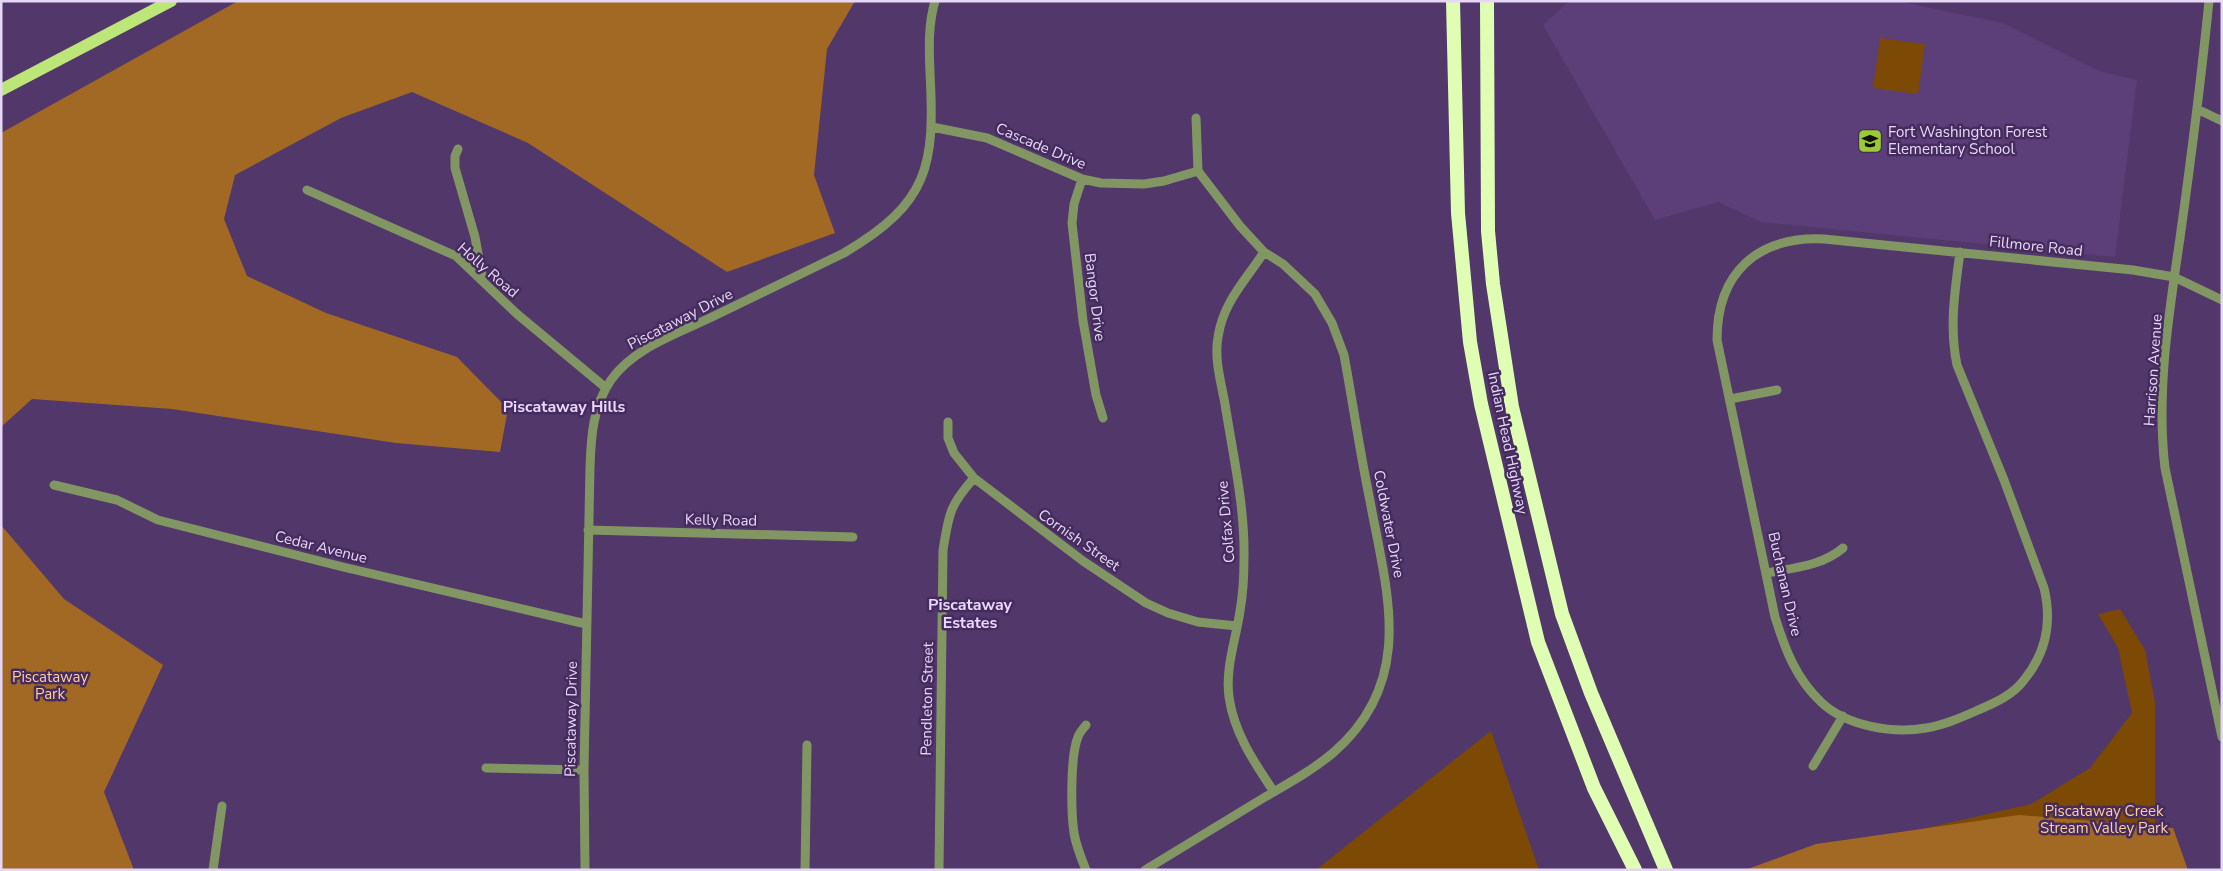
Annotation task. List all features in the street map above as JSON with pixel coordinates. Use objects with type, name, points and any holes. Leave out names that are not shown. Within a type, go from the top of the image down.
[{"type":"highway","name":"Indian Head Highway","points":[[1453,1],[1458,212],[1470,342],[1483,413],[1538,642],[1594,788],[1635,870]]},
{"type":"highway","name":"Indian Head Highway","points":[[1487,1],[1488,231],[1493,284],[1512,407],[1562,614],[1591,693],[1666,870]]},
{"type":"main road","points":[[1,90],[171,1]]},
{"type":"street","name":"Piscataway Drive","points":[[585,870],[586,624],[591,436],[596,413],[606,388],[624,364],[641,353],[844,253],[877,233],[899,213],[916,191],[927,164],[932,127],[928,40],[935,1]]},
{"type":"street","name":"Harrison Avenue","points":[[2209,1],[2197,109],[2174,277],[2165,369],[2162,442],[2165,468],[2222,737]]},
{"type":"street","points":[[2197,109],[2222,121]]},
{"type":"street","points":[[1196,118],[1198,171]]},
{"type":"street","name":"Cascade Drive","points":[[932,127],[987,138],[1082,180],[1115,184],[1144,184],[1164,181],[1198,171]]},
{"type":"street","points":[[458,149],[455,156],[455,168],[475,237],[483,281]]},
{"type":"street","name":"Coldwater Drive","points":[[1144,870],[1320,764],[1350,736],[1362,721],[1376,697],[1389,655],[1391,636],[1388,593],[1344,356],[1332,323],[1315,294],[1283,264],[1264,252],[1230,215],[1198,171]]},
{"type":"street","name":"Bangor Drive","points":[[1082,180],[1074,204],[1072,223],[1083,321],[1096,395],[1103,418]]},
{"type":"street","name":"Holly Road","points":[[307,190],[456,256],[517,314],[606,388]]},
{"type":"street","name":"Buchanan Drive","points":[[1843,240],[1808,238],[1775,244],[1750,259],[1724,292],[1717,322],[1718,350],[1768,573],[1775,617],[1787,656],[1822,704],[1842,716],[1871,726],[1907,729],[1924,728],[1959,718],[2007,696],[2023,682],[2035,664],[2046,639],[2048,602],[2044,588],[2004,480],[1957,365],[1952,327],[1960,252]]},
{"type":"street","name":"Fillmore Road","points":[[1843,240],[2133,270],[2174,277],[2222,300]]},
{"type":"street","name":"Colfax Drive","points":[[1264,252],[1227,305],[1222,318],[1216,352],[1243,531],[1242,590],[1229,672],[1229,696],[1231,710],[1243,742],[1274,792]]},
{"type":"street","points":[[1730,399],[1777,390]]},
{"type":"street","name":"Cornish Street","points":[[948,422],[948,438],[954,454],[974,478],[1083,561],[1146,603],[1198,622],[1237,626]]},
{"type":"street","name":"Pendleton Street","points":[[939,870],[943,550],[948,516],[954,502],[974,478]]},
{"type":"street","name":"Cedar Avenue","points":[[54,485],[118,500],[158,520],[352,569],[586,624]]},
{"type":"street","name":"Kelly Road","points":[[588,530],[853,537]]},
{"type":"street","points":[[1768,573],[1817,563],[1830,558],[1843,548]]},
{"type":"street","points":[[1813,766],[1842,716]]},
{"type":"street","points":[[1086,724],[1078,737],[1075,752],[1073,800],[1074,834],[1079,855],[1086,870]]},
{"type":"street","points":[[804,870],[807,745]]},
{"type":"street","points":[[486,768],[584,770]]},
{"type":"street","points":[[213,870],[222,806]]},
{"type":"shaded area","name":"Fort Washington Forest Elementary School","points":[[1569,1],[1902,2],[2003,23],[2099,71],[2137,80],[2115,257],[1761,222],[1718,202],[1655,220],[1543,25]]},
{"type":"green space","points":[[238,1],[855,1],[827,49],[814,175],[835,233],[727,272],[528,143],[412,92],[341,118],[235,175],[224,219],[247,276],[326,313],[457,357],[508,409],[500,452],[396,443],[172,409],[32,399],[1,427],[1,133]]},
{"type":"green space","points":[[1880,38],[1925,44],[1918,94],[1873,88]]},
{"type":"green space","name":"Piscataway Park","points":[[1,525],[64,599],[163,665],[104,792],[134,870],[1,870]]},
{"type":"green space","name":"Piscataway Creek Stream Valley Park","points":[[2120,609],[2145,650],[2155,702],[2155,832],[2164,870],[1743,870],[2031,804],[2090,768],[2132,713],[2118,648],[2098,614]]},
{"type":"green space","points":[[1491,731],[1539,870],[1316,870],[1468,749]]},
{"type":"green space","points":[[2019,815],[2173,828],[2188,870],[1745,870],[1816,844]]},
{"type":"place","name":"Fort Washington Forest Elementary School","points":[[1870,141]]},
{"type":"district","name":"Piscataway Hills","points":[[564,407]]},
{"type":"district","name":"Piscataway Estates","points":[[970,614]]}]
